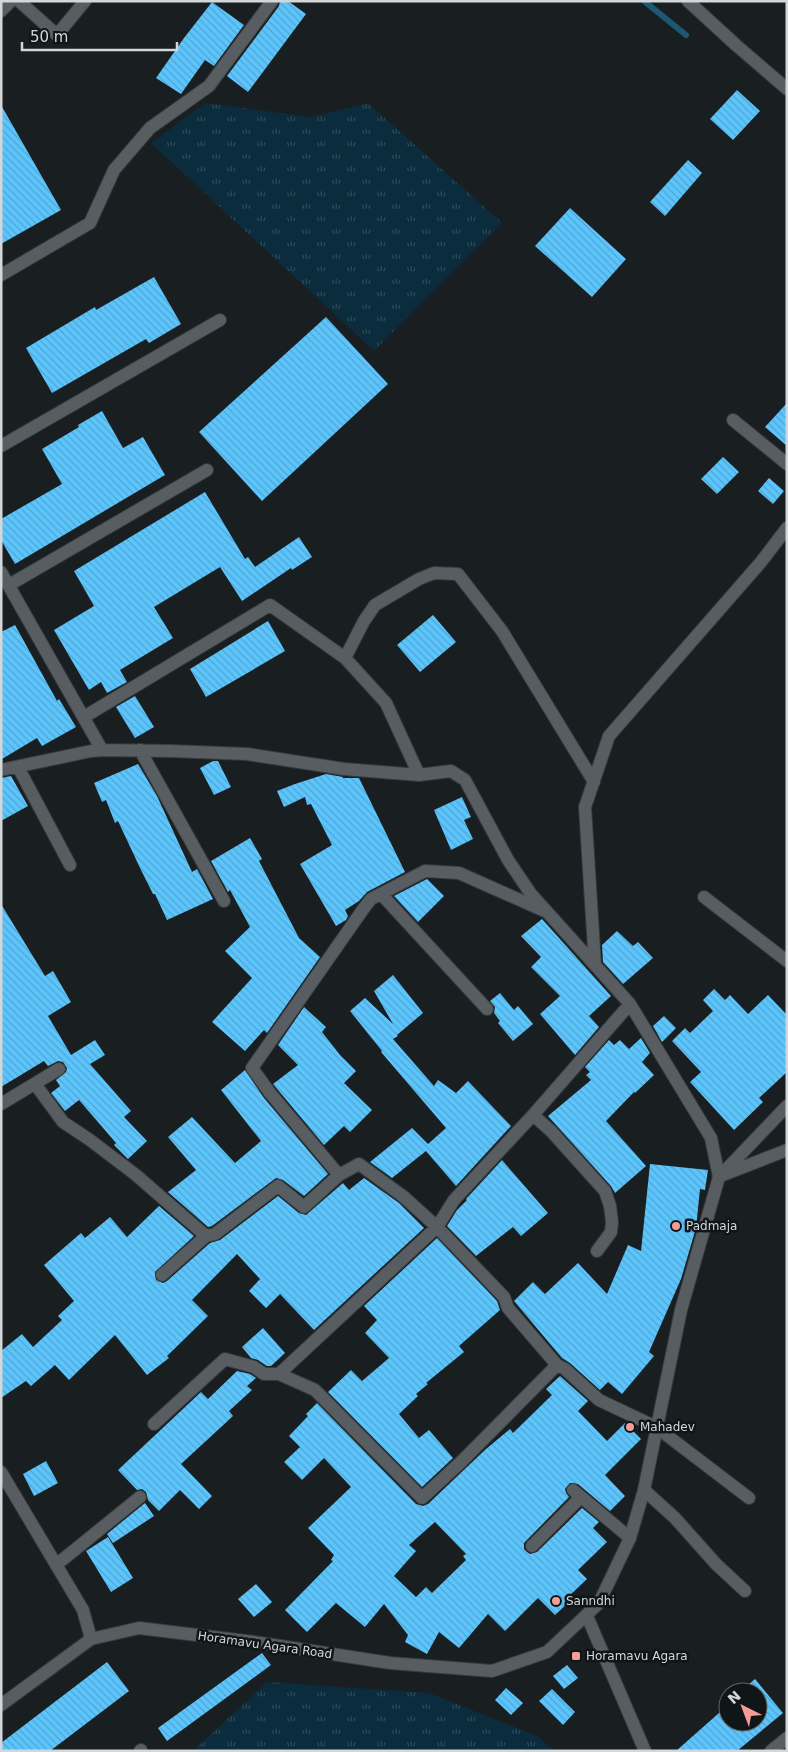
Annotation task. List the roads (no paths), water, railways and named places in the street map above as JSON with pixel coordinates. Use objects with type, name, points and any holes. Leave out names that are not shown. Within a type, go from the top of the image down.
[{"type":"street","points":[[1,11],[10,1]]},
{"type":"street","points":[[19,1],[58,35],[85,1]]},
{"type":"street","points":[[1,275],[90,223],[114,170],[150,128],[209,86],[272,1]]},
{"type":"street","points":[[688,1],[787,89]]},
{"type":"street","points":[[1,446],[220,320]]},
{"type":"street","points":[[733,420],[787,464]]},
{"type":"street","points":[[9,585],[207,470]]},
{"type":"street","points":[[595,965],[585,807],[610,736],[761,562],[787,528]]},
{"type":"street","points":[[1,572],[102,750]]},
{"type":"street","points":[[345,658],[374,605],[419,579],[434,573],[458,574],[502,632],[594,782]]},
{"type":"street","points":[[84,717],[270,605],[345,658],[386,703],[419,775]]},
{"type":"street","points":[[140,750],[224,901]]},
{"type":"street","points":[[1,770],[92,751],[140,750],[247,754],[344,769],[419,775],[451,772],[465,780],[478,801],[508,860],[531,894],[630,1004],[710,1138],[719,1177]]},
{"type":"street","points":[[18,767],[70,865]]},
{"type":"street","points":[[338,1175],[270,1093],[252,1068],[364,908],[372,899],[425,871],[459,873],[547,912]]},
{"type":"street","points":[[381,894],[487,1009]]},
{"type":"street","points":[[704,897],[787,962]]},
{"type":"street","points":[[279,1374],[437,1227],[454,1200],[533,1115],[630,1004]]},
{"type":"street","points":[[1,1104],[59,1069]]},
{"type":"street","points":[[35,1084],[63,1122],[136,1175],[206,1236]]},
{"type":"street","points":[[645,1751],[586,1616],[599,1602],[630,1538],[644,1490],[681,1310],[719,1177],[787,1106]]},
{"type":"street","points":[[533,1115],[551,1131],[605,1191],[610,1206],[611,1227],[610,1232],[597,1251]]},
{"type":"street","points":[[719,1177],[787,1150]]},
{"type":"street","points":[[162,1275],[206,1236],[215,1234],[278,1186],[304,1207],[338,1175],[359,1164],[404,1197],[437,1227],[504,1297],[508,1308],[557,1365],[565,1369],[599,1400],[656,1427],[748,1498]]},
{"type":"street","points":[[154,1424],[225,1359],[254,1367],[264,1374],[279,1374],[315,1390],[422,1498],[462,1461],[557,1365]]},
{"type":"street","points":[[1,1472],[83,1610],[91,1639]]},
{"type":"street","points":[[644,1490],[675,1518],[716,1564],[744,1591]]},
{"type":"street","points":[[532,1546],[577,1494],[630,1538]]},
{"type":"street","points":[[56,1565],[140,1497]]},
{"type":"street","name":"Horamavu Agara Road","points":[[1,1705],[91,1639],[139,1628],[254,1642],[390,1663],[492,1671],[547,1652],[586,1616]]},
{"type":"street","points":[[771,1751],[787,1738]]},
{"type":"waterway","points":[[644,1],[686,35]]},
{"type":"place","name":"Padmaja","points":[[676,1226]]},
{"type":"place","name":"Mahadev","points":[[630,1427]]},
{"type":"place","name":"Sanndhi","points":[[556,1601]]},
{"type":"place","name":"Horamavu Agara","points":[[576,1656]]}]
